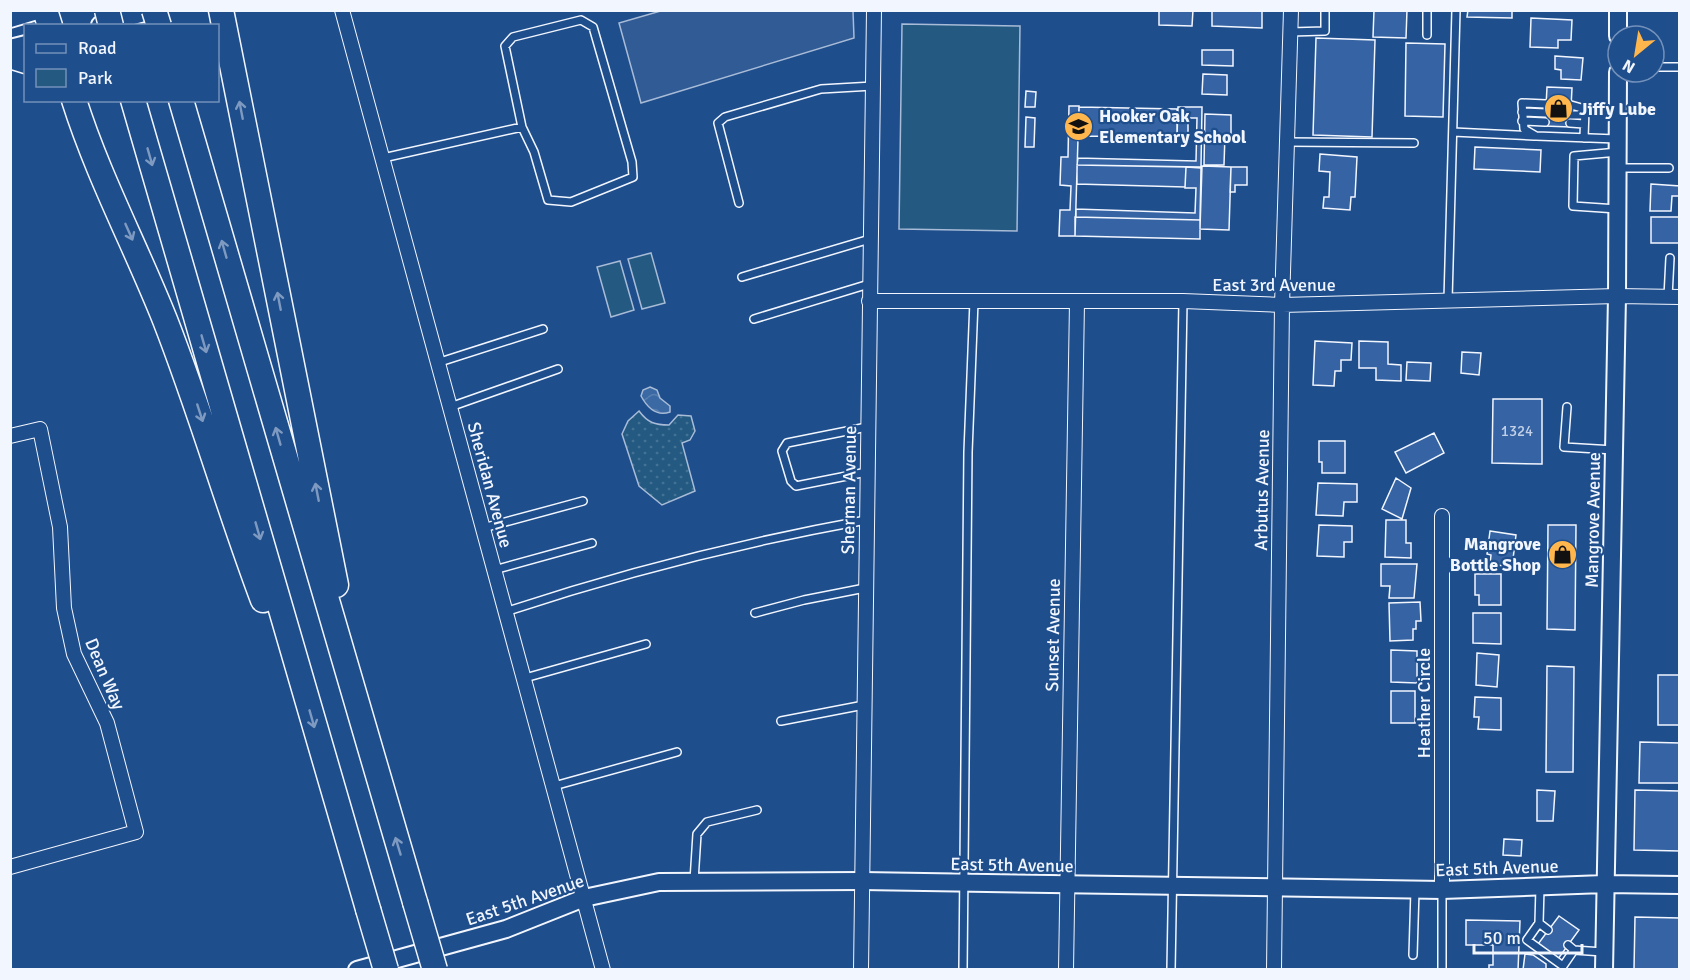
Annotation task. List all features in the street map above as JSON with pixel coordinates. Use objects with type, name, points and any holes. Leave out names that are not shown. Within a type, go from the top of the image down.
[{"type":"highway","points":[[221,10],[337,594],[346,674]]},
{"type":"highway","points":[[68,102],[82,127],[143,264],[193,393],[247,558],[281,650],[300,677]]},
{"type":"highway","points":[[75,102],[82,127]]},
{"type":"highway","points":[[134,102],[386,969]]},
{"type":"highway","points":[[182,102],[346,674],[435,969]]},
{"type":"street","points":[[10,19],[40,10]]},
{"type":"street","points":[[106,24],[155,10]]},
{"type":"street","name":"Sheridan Avenue","points":[[342,10],[440,362],[505,612],[525,678],[603,969]]},
{"type":"street","name":"Sherman Avenue","points":[[861,969],[874,10]]},
{"type":"street","name":"Arbutus Avenue","points":[[1274,969],[1282,305],[1291,10]]},
{"type":"street","name":"Mangrove Avenue","points":[[1604,969],[1617,296],[1618,84]]},
{"type":"street","name":"East 3rd Avenue","points":[[869,301],[1183,301],[1282,305],[1617,296],[1674,297]]},
{"type":"street","name":"Sunset Avenue","points":[[1066,969],[1077,302]]},
{"type":"street","name":"Dean Way","points":[[10,436],[40,429],[60,527],[64,608],[74,654],[107,723],[136,832],[10,867]]},
{"type":"street","name":"Heather Circle","points":[[1442,516],[1442,890]]},
{"type":"street","name":"East 5th Avenue","points":[[357,969],[506,929],[584,898],[659,882],[862,881],[1415,890],[1604,884],[1680,885]]},
{"type":"lane","points":[[1290,32],[1325,31],[1325,10]]},
{"type":"lane","points":[[1427,10],[1427,35]]},
{"type":"lane","points":[[1448,300],[1456,10]]},
{"type":"lane","points":[[581,20],[593,27],[632,162],[633,177],[571,201],[548,200],[534,152],[522,127],[505,46],[513,37],[581,20]]},
{"type":"lane","points":[[739,203],[718,123],[725,117],[821,89],[873,86]]},
{"type":"lane","points":[[1536,136],[1524,129],[1522,103],[1546,104]]},
{"type":"lane","points":[[1571,105],[1582,106],[1585,115],[1584,138]]},
{"type":"lane","points":[[1522,112],[1546,113]]},
{"type":"lane","points":[[1571,115],[1585,115]]},
{"type":"lane","points":[[1522,121],[1545,122]]},
{"type":"lane","points":[[1570,123],[1584,124]]},
{"type":"lane","points":[[383,158],[522,127]]},
{"type":"lane","points":[[1453,132],[1584,138],[1617,153],[1669,168]]},
{"type":"lane","points":[[1287,142],[1414,143]]},
{"type":"lane","points":[[1617,153],[1574,156],[1574,207],[1617,209]]},
{"type":"lane","points":[[742,277],[870,239]]},
{"type":"lane","points":[[1670,258],[1674,297]]},
{"type":"lane","points":[[754,319],[869,284]]},
{"type":"lane","points":[[963,969],[968,452],[974,301]]},
{"type":"lane","points":[[1172,969],[1183,301]]},
{"type":"lane","points":[[440,362],[543,329]]},
{"type":"lane","points":[[450,407],[558,369]]},
{"type":"lane","points":[[1567,406],[1564,447],[1614,450]]},
{"type":"lane","points":[[867,427],[787,442],[782,451],[791,481],[796,486],[867,472]]},
{"type":"lane","points":[[483,528],[583,501]]},
{"type":"lane","points":[[505,612],[605,582],[790,533],[866,520]]},
{"type":"lane","points":[[494,570],[592,543]]},
{"type":"lane","points":[[756,613],[804,600],[866,588]]},
{"type":"lane","points":[[525,678],[646,644]]},
{"type":"lane","points":[[781,721],[864,705]]},
{"type":"lane","points":[[554,786],[677,752]]},
{"type":"lane","points":[[694,881],[697,834],[707,822],[756,810]]},
{"type":"lane","points":[[1540,886],[1539,923],[1527,940],[1563,966],[1571,947],[1604,952]]},
{"type":"lane","points":[[1413,955],[1415,890]]},
{"type":"lane","points":[[1442,890],[1443,969]]},
{"type":"lane","points":[[1539,923],[1548,930]]},
{"type":"green space","points":[[902,24],[1020,26],[1017,231],[899,229]]},
{"type":"green space","points":[[651,253],[665,303],[642,309],[628,259]]},
{"type":"green space","points":[[620,261],[634,310],[611,317],[597,267]]},
{"type":"green space","points":[[639,411],[649,421],[669,425],[678,415],[691,416],[695,431],[690,440],[682,443],[695,491],[662,505],[639,486],[622,434],[628,421]]},
{"type":"shaded area","points":[[664,10],[853,11],[854,38],[641,103],[619,23]]},
{"type":"water","points":[[650,387],[657,390],[660,398],[670,406],[670,412],[656,412],[646,404],[641,396],[643,390]]},
{"type":"building","points":[[1159,10],[1193,10],[1192,26],[1159,25]]},
{"type":"building","points":[[1212,10],[1262,10],[1262,28],[1212,26]]},
{"type":"building","points":[[1374,10],[1407,10],[1406,38],[1373,37]]},
{"type":"building","points":[[1468,10],[1512,10],[1512,18],[1467,17]]},
{"type":"building","points":[[1531,18],[1572,20],[1571,40],[1558,40],[1558,48],[1530,47]]},
{"type":"building","points":[[1316,38],[1375,40],[1372,137],[1313,135]]},
{"type":"building","points":[[1406,43],[1445,44],[1443,117],[1405,116]]},
{"type":"building","points":[[1202,50],[1233,50],[1233,66],[1202,65]]},
{"type":"building","points":[[1555,56],[1583,58],[1581,80],[1561,79],[1561,70],[1555,69]]},
{"type":"building","points":[[1203,74],[1227,75],[1227,95],[1202,94]]},
{"type":"building","name":"Jiffy Lube","points":[[1547,87],[1572,88],[1570,127],[1545,126]]},
{"type":"building","points":[[1026,91],[1036,92],[1035,107],[1025,107]]},
{"type":"building","points":[[1069,106],[1079,106],[1075,236],[1059,236],[1060,210],[1070,210],[1071,186],[1060,185],[1061,157],[1068,157]]},
{"type":"building","points":[[1079,107],[1177,109],[1177,137],[1079,136]]},
{"type":"building","points":[[1178,107],[1202,107],[1201,167],[1077,165],[1078,158],[1196,161],[1197,118],[1188,118],[1188,137],[1177,137]]},
{"type":"building","points":[[1205,114],[1231,115],[1231,135],[1225,135],[1224,165],[1204,165]]},
{"type":"building","points":[[1026,117],[1035,118],[1034,147],[1025,147]]},
{"type":"building","points":[[1475,147],[1541,150],[1540,172],[1474,169]]},
{"type":"building","points":[[1320,154],[1357,157],[1355,197],[1351,197],[1350,210],[1323,208],[1324,197],[1329,197],[1330,172],[1319,171]]},
{"type":"building","points":[[1077,165],[1186,167],[1185,187],[1077,184]]},
{"type":"building","points":[[1202,166],[1231,167],[1229,230],[1200,229]]},
{"type":"building","points":[[1186,167],[1201,168],[1200,220],[1076,217],[1076,209],[1195,213],[1196,188],[1185,188]]},
{"type":"building","points":[[1231,167],[1247,167],[1247,185],[1235,185],[1235,192],[1230,192]]},
{"type":"building","points":[[1651,184],[1680,186],[1680,196],[1672,196],[1671,211],[1650,211]]},
{"type":"building","points":[[1075,217],[1200,220],[1200,239],[1075,236]]},
{"type":"building","points":[[1651,217],[1680,217],[1680,243],[1651,243]]},
{"type":"building","points":[[1315,341],[1352,343],[1351,360],[1341,360],[1341,371],[1335,371],[1334,386],[1313,385]]},
{"type":"building","points":[[1359,341],[1388,342],[1388,364],[1401,365],[1401,381],[1376,380],[1376,368],[1359,368]]},
{"type":"building","points":[[1462,352],[1481,353],[1479,375],[1461,373]]},
{"type":"building","points":[[1407,362],[1431,363],[1430,381],[1406,380]]},
{"type":"building","points":[[1493,399],[1542,399],[1542,464],[1492,463]]},
{"type":"building","points":[[1434,433],[1444,453],[1406,473],[1395,452]]},
{"type":"building","points":[[1319,441],[1345,441],[1345,473],[1322,473],[1322,462],[1319,462]]},
{"type":"building","points":[[1396,478],[1411,488],[1402,519],[1382,509]]},
{"type":"building","points":[[1318,483],[1357,484],[1357,502],[1344,502],[1343,516],[1316,515]]},
{"type":"building","points":[[1386,520],[1406,520],[1406,543],[1411,543],[1411,558],[1385,557]]},
{"type":"building","points":[[1319,525],[1352,526],[1352,542],[1344,542],[1344,557],[1317,556]]},
{"type":"building","points":[[1548,525],[1576,525],[1575,630],[1547,629]]},
{"type":"building","points":[[1490,531],[1516,535],[1512,567],[1490,564],[1491,555],[1487,554]]},
{"type":"building","points":[[1381,564],[1417,564],[1414,598],[1389,598],[1390,586],[1381,586]]},
{"type":"building","points":[[1475,574],[1501,574],[1501,605],[1479,605],[1479,595],[1475,595]]},
{"type":"building","points":[[1420,602],[1421,621],[1416,621],[1413,640],[1390,641],[1389,603]]},
{"type":"building","points":[[1473,613],[1501,613],[1501,644],[1473,643]]},
{"type":"building","points":[[1391,650],[1417,651],[1417,683],[1391,682]]},
{"type":"building","points":[[1477,653],[1499,655],[1497,687],[1476,685]]},
{"type":"building","points":[[1547,666],[1574,667],[1573,772],[1546,772]]},
{"type":"building","points":[[1658,675],[1680,675],[1680,725],[1658,725]]},
{"type":"building","points":[[1391,691],[1415,691],[1415,723],[1391,723]]},
{"type":"building","points":[[1475,697],[1501,698],[1501,730],[1478,729],[1479,717],[1474,717]]},
{"type":"building","points":[[1640,742],[1680,743],[1680,783],[1639,783]]},
{"type":"building","points":[[1537,790],[1555,791],[1553,821],[1537,821]]},
{"type":"building","points":[[1635,790],[1680,791],[1680,851],[1634,850]]},
{"type":"building","points":[[1504,839],[1522,840],[1521,856],[1503,855]]},
{"type":"building","points":[[1559,916],[1579,930],[1558,959],[1538,944]]},
{"type":"building","points":[[1635,917],[1680,918],[1680,970],[1634,970]]},
{"type":"building","points":[[1466,920],[1520,921],[1518,970],[1489,970],[1489,965],[1493,965],[1493,945],[1466,945]]},
{"type":"building","points":[[1525,954],[1533,955],[1546,964],[1546,970],[1523,970]]},
{"type":"place","name":"Jiffy Lube","points":[[1558,109]]},
{"type":"place","name":"Hooker Oak Elementary School","points":[[1078,126]]},
{"type":"place","name":"Mangrove Bottle Shop","points":[[1562,554]]}]
